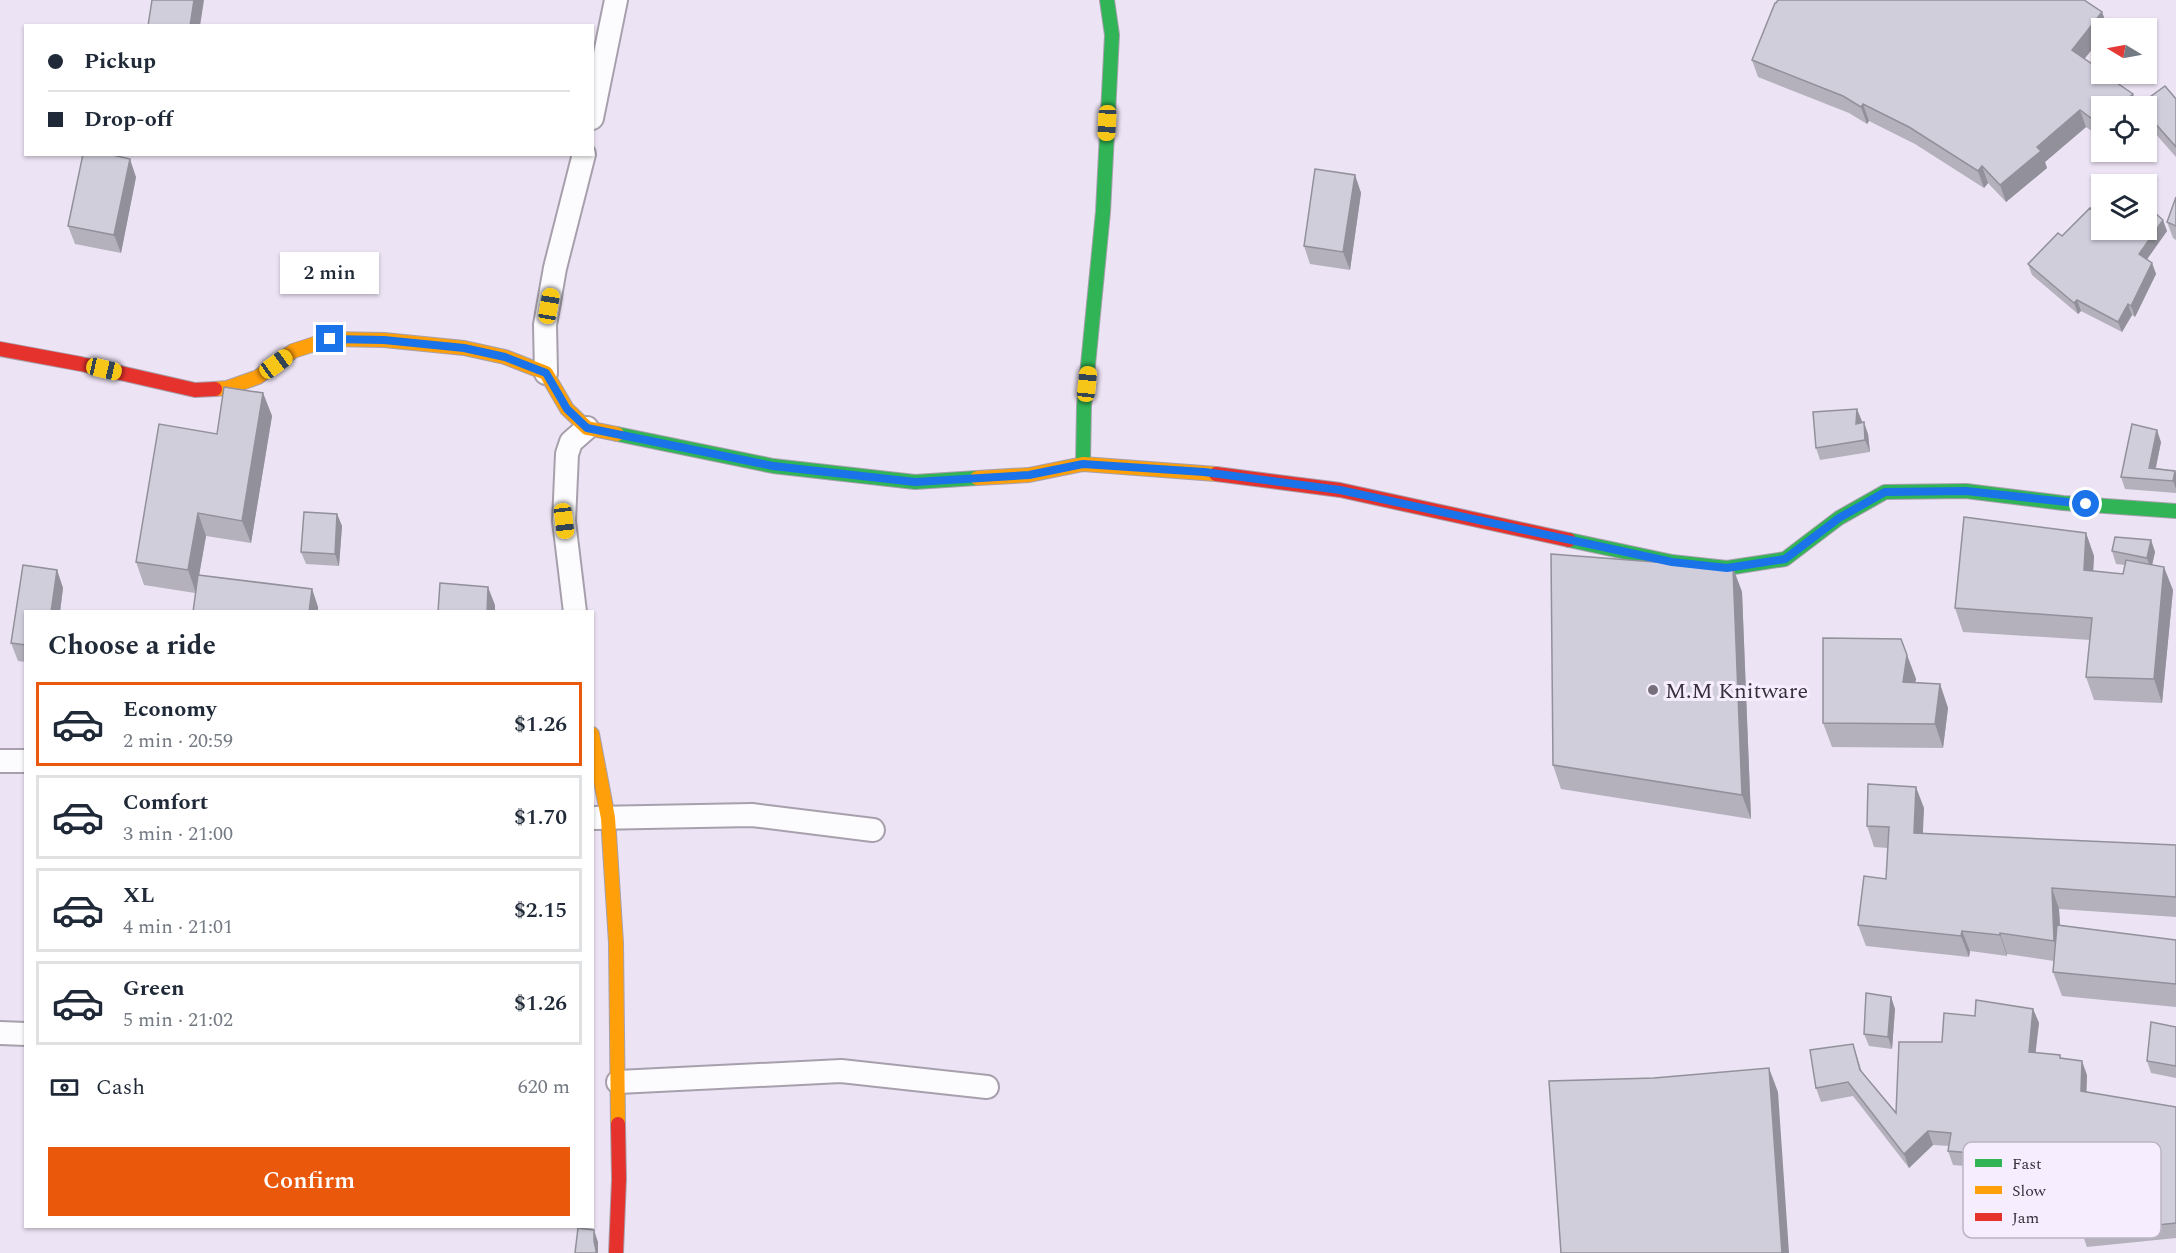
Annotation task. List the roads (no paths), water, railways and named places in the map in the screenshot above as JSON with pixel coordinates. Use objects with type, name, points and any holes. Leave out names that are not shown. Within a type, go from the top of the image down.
[{"type":"street","points":[[594,108],[616,0]]},
{"type":"street","points":[[1083,464],[1084,406],[1103,212],[1112,35],[1107,0]]},
{"type":"street","points":[[583,156],[555,268],[545,325],[546,373],[567,409],[587,428],[773,466],[915,482],[1029,475],[1083,464],[1204,472],[1340,490],[1672,562],[1727,568],[1785,559],[1839,518],[1885,492],[1966,491],[2063,503],[2176,511]]},
{"type":"street","points":[[0,349],[81,364],[195,390],[227,388],[258,377],[293,351],[330,339],[384,340],[464,348],[505,357],[546,373]]},
{"type":"street","points":[[575,610],[564,521],[567,454],[571,442],[587,428]]},
{"type":"street","points":[[594,753],[616,943],[619,1179],[616,1253]]},
{"type":"street","points":[[0,761],[24,761]]},
{"type":"street","points":[[601,818],[752,815],[873,830]]},
{"type":"street","points":[[0,1033],[24,1034]]},
{"type":"street","points":[[618,1082],[841,1071],[987,1087]]},
{"type":"place","name":"M.M Knitware","points":[[1653,690]]}]
